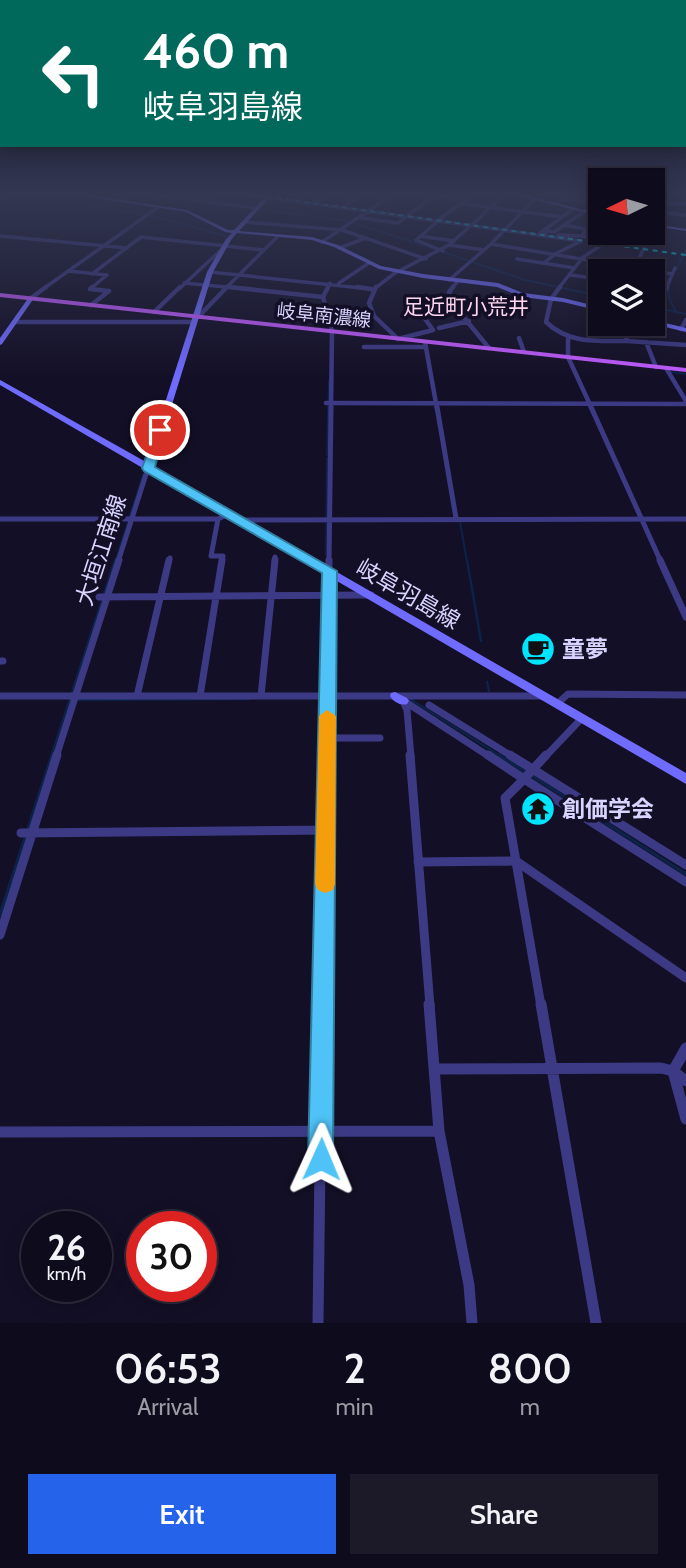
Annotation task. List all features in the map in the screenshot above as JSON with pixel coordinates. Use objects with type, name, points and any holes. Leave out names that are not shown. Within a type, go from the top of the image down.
[{"type":"main road","name":"岐阜南濃線","points":[[0,295],[332,331],[426,344],[489,348],[686,370]]},
{"type":"street","points":[[0,343],[31,298],[89,256]]},
{"type":"street","points":[[92,274],[117,256]]},
{"type":"street","points":[[154,312],[214,256]]},
{"type":"street","name":"大垣江南線","points":[[0,935],[27,833],[128,519],[148,468],[205,285],[219,256]]},
{"type":"street","points":[[14,323],[194,318],[258,256]]},
{"type":"street","points":[[354,256],[369,263],[400,271],[498,285],[522,295],[588,307]]},
{"type":"street","points":[[417,256],[426,259]]},
{"type":"street","points":[[418,309],[433,330],[398,339],[374,315],[368,300],[372,289],[384,278],[433,256]]},
{"type":"street","points":[[449,280],[477,256]]},
{"type":"street","points":[[544,263],[553,256]]},
{"type":"street","points":[[564,256],[588,260]]},
{"type":"street","points":[[586,256],[551,299],[547,322],[556,333],[568,339],[686,345]]},
{"type":"street","points":[[517,259],[575,268]]},
{"type":"street","points":[[332,283],[342,283],[369,263]]},
{"type":"street","points":[[665,290],[675,268]]},
{"type":"street","points":[[67,271],[107,275],[90,289],[109,291],[91,305]]},
{"type":"street","points":[[210,272],[372,289]]},
{"type":"street","points":[[665,273],[672,274]]},
{"type":"street","points":[[570,275],[588,277]]},
{"type":"street","points":[[458,281],[449,292],[450,298],[489,348]]},
{"type":"street","points":[[184,283],[323,297]]},
{"type":"street","points":[[318,1323],[330,595],[327,518],[332,331],[323,297],[332,283]]},
{"type":"street","points":[[665,325],[684,329],[686,320]]},
{"type":"street","points":[[439,328],[469,321]]},
{"type":"street","points":[[626,336],[627,341]]},
{"type":"street","points":[[519,338],[524,352]]},
{"type":"street","points":[[568,339],[568,357],[686,617]]},
{"type":"street","points":[[646,342],[656,367]]},
{"type":"street","points":[[364,347],[426,344],[456,518]]},
{"type":"street","points":[[329,403],[686,402],[666,368]]},
{"type":"street","name":"岐阜羽島線","points":[[0,382],[686,779]]},
{"type":"street","points":[[0,519],[218,519],[230,513]]},
{"type":"street","points":[[200,696],[223,556],[211,556],[218,519]]},
{"type":"street","points":[[240,520],[686,519]]},
{"type":"street","points":[[261,695],[275,557]]},
{"type":"street","points":[[137,696],[170,558]]},
{"type":"street","points":[[104,597],[372,595]]},
{"type":"street","points":[[557,704],[568,694],[686,695]]},
{"type":"street","points":[[0,696],[327,695],[399,699],[544,696]]},
{"type":"street","points":[[399,699],[686,882]]},
{"type":"street","points":[[399,699],[407,710],[439,1131],[469,1285],[472,1323]]},
{"type":"street","points":[[429,705],[686,865]]},
{"type":"street","points":[[582,718],[505,798],[596,1323]]},
{"type":"street","points":[[327,738],[380,738]]},
{"type":"street","points":[[27,833],[326,830]]},
{"type":"street","points":[[418,862],[516,861],[686,978]]},
{"type":"street","points":[[686,1048],[673,1071],[686,1119]]},
{"type":"street","points":[[435,1069],[661,1068],[673,1071],[686,1081]]},
{"type":"street","points":[[0,1132],[439,1131]]},
{"type":"waterway","points":[[454,256],[525,280],[588,293]]},
{"type":"waterway","points":[[676,270],[683,256]]},
{"type":"waterway","points":[[669,286],[669,298],[676,312]]},
{"type":"waterway","points":[[665,310],[676,312]]},
{"type":"waterway","points":[[676,312],[686,314]]},
{"type":"waterway","points":[[672,372],[686,374]]},
{"type":"waterway","points":[[327,455],[329,381]]},
{"type":"waterway","points":[[326,555],[327,458]]},
{"type":"waterway","points":[[115,562],[143,475]]},
{"type":"waterway","points":[[460,522],[467,562]]},
{"type":"waterway","points":[[51,757],[115,560]]},
{"type":"waterway","points":[[467,560],[481,641]]},
{"type":"waterway","points":[[325,581],[325,592]]},
{"type":"waterway","points":[[322,690],[325,600]]},
{"type":"waterway","points":[[487,682],[489,691]]},
{"type":"waterway","points":[[77,700],[249,699]]},
{"type":"waterway","points":[[321,757],[322,699]]},
{"type":"waterway","points":[[410,699],[502,757]]},
{"type":"waterway","points":[[28,829],[52,755]]},
{"type":"waterway","points":[[320,826],[321,755]]},
{"type":"waterway","points":[[499,755],[686,874]]},
{"type":"waterway","points":[[317,977],[320,833]]},
{"type":"waterway","points":[[0,915],[26,835]]},
{"type":"slow traffic","points":[[325,884],[327,716]]},
{"type":"place","name":"童夢","points":[[538,649]]},
{"type":"place","name":"創価学会","points":[[538,809]]},
{"type":"district","name":"足近町小荒井","points":[[466,307]]},
{"type":"route","points":[[160,430],[148,468],[330,571],[321,1159]]}]
